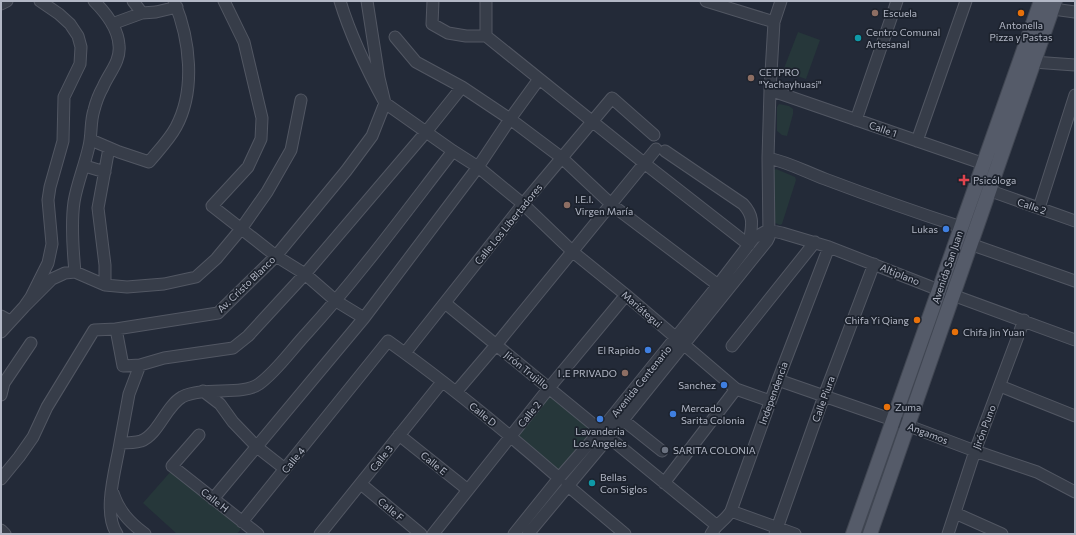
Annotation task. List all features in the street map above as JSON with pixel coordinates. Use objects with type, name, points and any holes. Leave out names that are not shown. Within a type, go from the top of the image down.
[{"type":"main road","name":"Avenida San Juan","points":[[870,534],[988,190],[990,166],[1041,1]]},
{"type":"main road","name":"Avenida San Juan","points":[[853,534],[961,227],[990,166],[1033,62],[1054,5]]},
{"type":"street","points":[[1,4],[7,1]]},
{"type":"street","points":[[24,306],[31,297],[48,263],[52,244],[48,200],[50,186],[63,141],[64,97],[80,64],[81,47],[78,36],[70,24],[59,14],[40,1]]},
{"type":"street","points":[[75,272],[73,203],[91,140],[94,111],[103,87],[117,61],[120,45],[107,15],[94,1]]},
{"type":"street","points":[[133,1],[142,13]]},
{"type":"street","points":[[224,1],[244,42],[262,118],[261,139],[248,167],[212,206],[276,256],[306,274],[336,301],[364,318]]},
{"type":"street","points":[[340,1],[347,25],[368,71],[385,103]]},
{"type":"street","points":[[367,1],[379,78],[385,103]]},
{"type":"street","points":[[433,1],[432,24],[448,33],[466,36],[486,36],[592,122],[749,245]]},
{"type":"street","points":[[486,1],[486,36]]},
{"type":"street","points":[[706,1],[774,22]]},
{"type":"street","name":"Avenida Centenario","points":[[514,534],[563,482],[605,433],[679,341],[765,246],[769,237],[768,158],[774,22],[780,1]]},
{"type":"street","points":[[856,120],[897,1]]},
{"type":"street","points":[[917,141],[966,1]]},
{"type":"street","points":[[91,140],[149,162],[176,128],[187,94],[188,62],[184,32],[175,4],[156,12],[142,13],[112,24]]},
{"type":"street","points":[[1054,5],[1075,12]]},
{"type":"street","points":[[395,37],[416,62],[462,87],[510,119],[562,158],[611,204],[718,285]]},
{"type":"street","points":[[1033,62],[1075,65]]},
{"type":"street","points":[[213,499],[364,318],[478,167],[539,79]]},
{"type":"street","points":[[116,329],[123,366],[140,365],[164,358],[233,348],[248,336],[306,274],[462,87]]},
{"type":"street","name":"Calle 1","points":[[770,90],[990,166]]},
{"type":"street","points":[[1039,208],[1075,95]]},
{"type":"street","name":"Calle Los Libertadores","points":[[405,353],[523,204],[612,98],[654,135]]},
{"type":"street","points":[[1,332],[5,318],[24,306],[52,279],[65,273],[75,272],[104,285],[127,287],[164,284],[196,277],[216,259],[242,229],[267,192],[290,150],[301,100]]},
{"type":"street","name":"Mariátegui","points":[[385,103],[453,152],[478,167],[523,204],[572,251],[736,389],[770,401]]},
{"type":"street","name":"Av. Cristo Blanco","points":[[1,479],[19,458],[33,437],[47,407],[94,330],[116,329],[218,313],[276,256],[346,171],[368,142],[385,103]]},
{"type":"street","points":[[104,285],[105,265],[98,208],[109,148]]},
{"type":"street","points":[[456,392],[644,163],[660,150],[747,208],[751,213],[752,219],[749,245]]},
{"type":"street","points":[[120,443],[140,441],[148,438],[171,408],[181,398],[203,391],[242,390],[258,385],[271,374],[336,301],[453,152]]},
{"type":"street","points":[[768,158],[780,161],[802,171],[895,205],[961,227]]},
{"type":"street","points":[[84,166],[105,172]]},
{"type":"street","name":"Calle 2","points":[[988,190],[1075,221]]},
{"type":"street","name":"Avenida Centenario","points":[[605,433],[623,420],[718,285],[754,238],[768,230]]},
{"type":"street","name":"Altiplano","points":[[768,230],[829,247],[939,290],[1075,340]]},
{"type":"street","points":[[732,346],[815,242]]},
{"type":"street","points":[[970,244],[1075,281]]},
{"type":"street","name":"Independencia","points":[[713,530],[731,511],[770,401],[829,247]]},
{"type":"street","name":"Calle Piura","points":[[776,531],[824,396],[874,264]]},
{"type":"street","name":"Calle 2","points":[[433,534],[510,436],[626,295]]},
{"type":"street","name":"Jirón Trujillo","points":[[445,303],[605,433],[664,483],[713,530]]},
{"type":"street","name":"Jirón Puno","points":[[948,534],[975,451],[1024,320]]},
{"type":"street","name":"Calle 4","points":[[242,522],[388,340],[405,353]]},
{"type":"street","points":[[1,395],[4,383],[31,343]]},
{"type":"street","name":"Calle D","points":[[405,353],[510,436],[619,532]]},
{"type":"street","points":[[117,534],[113,528],[110,503],[129,394],[140,365]]},
{"type":"street","name":"Angamos","points":[[778,380],[1037,472],[1075,492]]},
{"type":"street","name":"Calle 3","points":[[320,534],[442,382]]},
{"type":"street","points":[[1000,386],[1075,416]]},
{"type":"street","points":[[664,483],[736,389]]},
{"type":"street","points":[[203,391],[220,404],[233,422],[257,447],[285,469]]},
{"type":"street","points":[[623,420],[662,451]]},
{"type":"street","name":"Calle H","points":[[199,435],[172,466],[258,534]]},
{"type":"street","name":"Calle E","points":[[400,435],[468,490]]},
{"type":"street","name":"Avenida Centenario","points":[[528,534],[563,482]]},
{"type":"street","name":"Calle F","points":[[360,484],[421,534]]},
{"type":"street","points":[[112,490],[117,505],[130,523],[145,534]]},
{"type":"street","points":[[731,511],[776,531],[795,534]]},
{"type":"street","points":[[955,513],[1002,534]]},
{"type":"street","points":[[1,530],[5,534]]},
{"type":"shaded area","points":[[798,32],[820,40],[806,79],[783,71]]},
{"type":"shaded area","points":[[779,104],[789,106],[793,109],[787,136],[782,135],[777,131],[777,107]]},
{"type":"shaded area","points":[[776,169],[795,177],[796,180],[782,224],[780,225],[773,222],[772,171]]},
{"type":"shaded area","points":[[550,396],[593,431],[560,471],[517,436]]},
{"type":"shaded area","points":[[896,428],[901,430],[867,534],[858,534]]},
{"type":"shaded area","points":[[172,470],[241,529],[237,534],[177,534],[143,503]]},
{"type":"place","name":"Escuela","points":[[875,13]]},
{"type":"place","name":"Antonella Pizza y Pastas","points":[[1021,13]]},
{"type":"place","name":"Centro Comunal Artesanal","points":[[858,38]]},
{"type":"place","name":"CETPRO \"Yachayhuasi\"","points":[[751,78]]},
{"type":"place","name":"Psicóloga","points":[[964,180]]},
{"type":"place","name":"I.E.I. Virgen María","points":[[567,205]]},
{"type":"place","name":"Lukas","points":[[946,229]]},
{"type":"place","name":"Chifa Yi Qiang","points":[[917,320]]},
{"type":"place","name":"Chifa Jin Yuan","points":[[955,332]]},
{"type":"place","name":"El Rapido","points":[[648,350]]},
{"type":"place","name":"I .E PRIVADO","points":[[625,373]]},
{"type":"place","name":"Sanchez","points":[[724,385]]},
{"type":"place","name":"Zuma","points":[[887,407]]},
{"type":"place","name":"Mercado Sarita Colonia","points":[[673,414]]},
{"type":"place","name":"Lavanderia Los Angeles","points":[[600,419]]},
{"type":"place","name":"SARITA COLONIA","points":[[665,450]]},
{"type":"place","name":"Bellas Con Siglos","points":[[592,483]]}]
